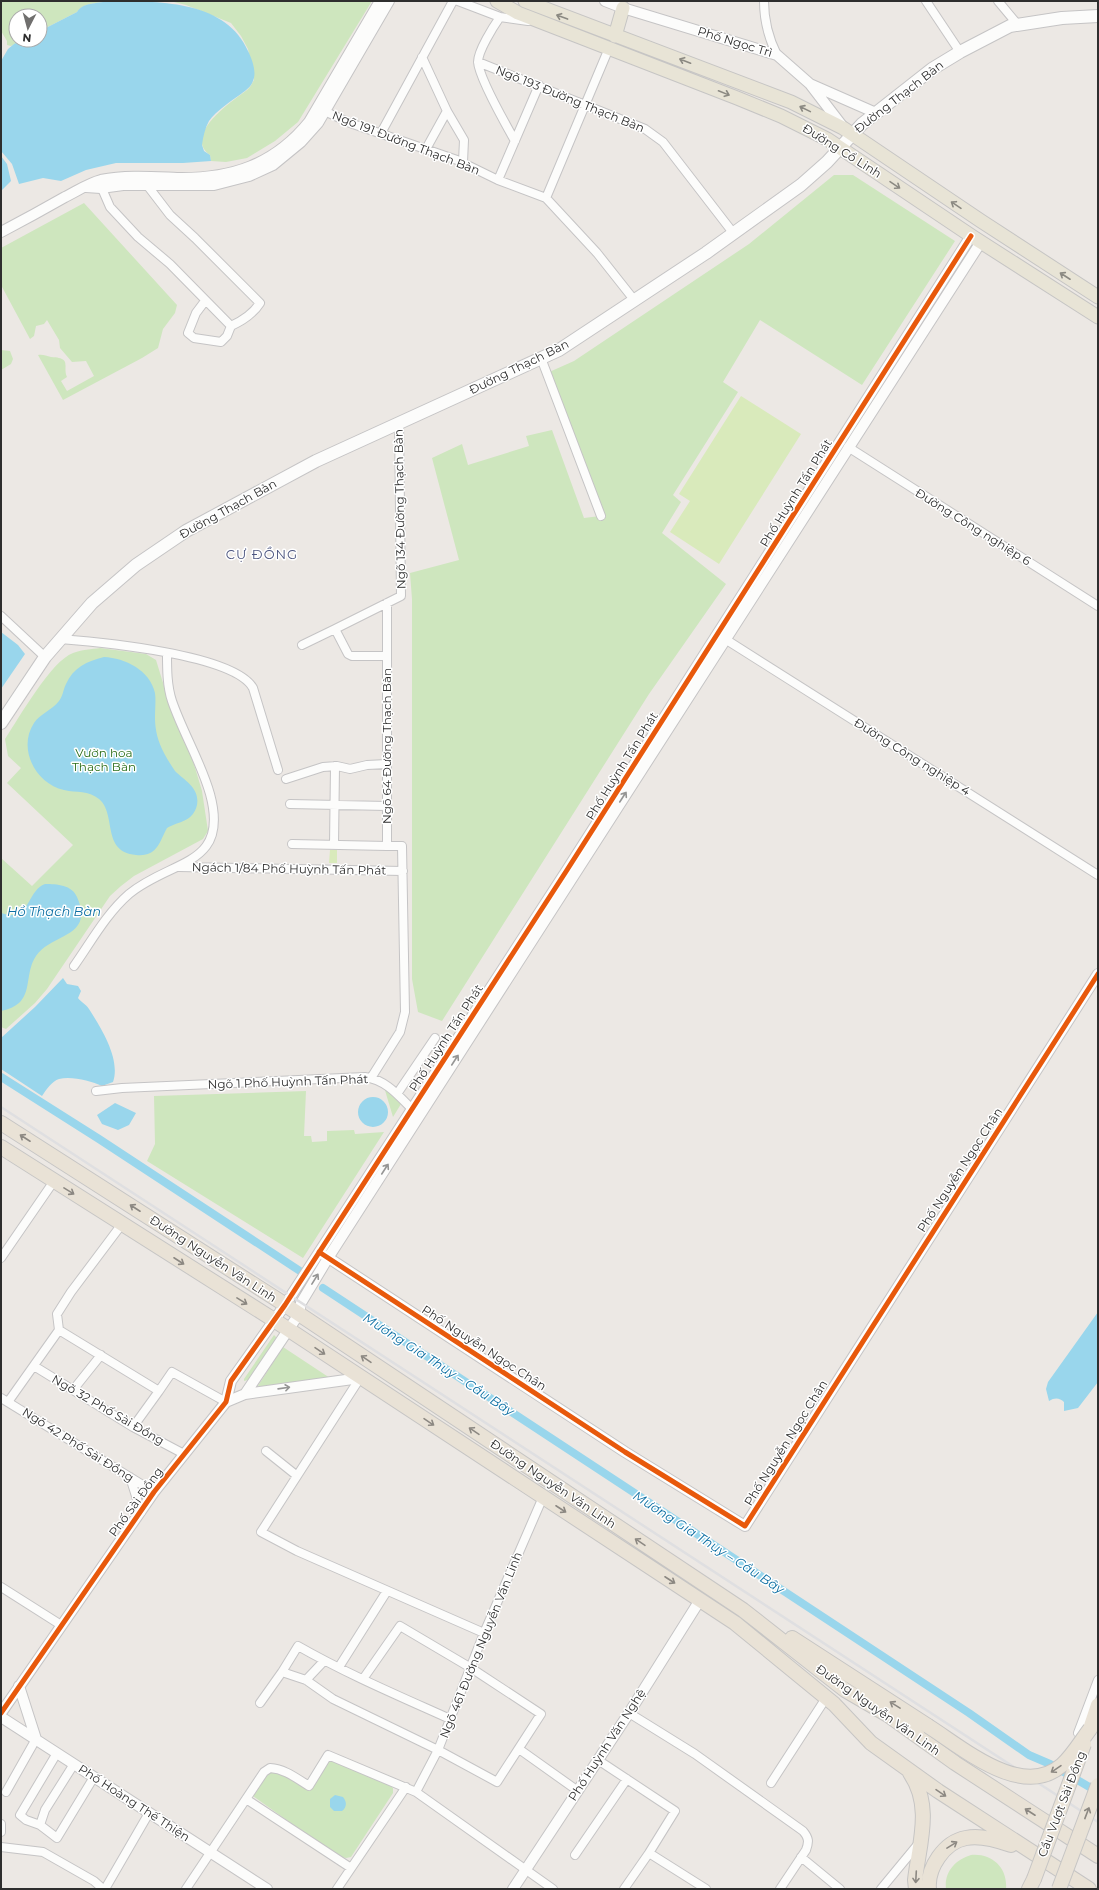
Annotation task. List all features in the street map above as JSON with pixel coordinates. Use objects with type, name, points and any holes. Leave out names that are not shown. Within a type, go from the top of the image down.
[{"type":"highway","name":"Đường Nguyễn Văn Linh","points":[[1,1123],[299,1314],[743,1610],[845,1690],[888,1715],[955,1763],[1098,1856]]},
{"type":"highway","name":"Đường Nguyễn Văn Linh","points":[[1,1147],[274,1320],[360,1378],[408,1407],[735,1623],[826,1698],[871,1743],[938,1790],[1089,1889]]},
{"type":"highway","points":[[408,1407],[418,1394]]},
{"type":"highway","points":[[743,1610],[766,1622],[995,1768],[1013,1776],[1032,1778],[1048,1774],[1062,1765],[1084,1731]]},
{"type":"highway","name":"Cầu Vượt Sài Đồng","points":[[1031,1886],[1084,1731],[1098,1705]]},
{"type":"highway","points":[[886,1754],[910,1774],[918,1788],[923,1815],[921,1841],[917,1863],[916,1889]]},
{"type":"highway","points":[[1059,1889],[1098,1785]]},
{"type":"highway","points":[[929,1889],[930,1872],[937,1858],[949,1846],[965,1838],[983,1837],[999,1840],[1037,1856]]},
{"type":"highway","points":[[1069,1876],[1085,1889]]},
{"type":"main road","name":"Đường Cổ Linh","points":[[496,1],[518,13],[543,23],[612,42],[791,102],[848,131],[981,221],[1098,297]]},
{"type":"main road","name":"Đường Cổ Linh","points":[[525,1],[612,42],[781,116],[822,136],[976,239],[1098,317]]},
{"type":"main road","points":[[612,42],[624,4]]},
{"type":"main road","name":"Đường Thạch Bàn","points":[[1,723],[44,657],[92,603],[136,565],[186,531],[298,470],[399,422],[559,350],[734,234],[800,185],[827,162],[839,148],[848,131],[876,113],[932,69],[960,52],[1010,26],[1062,18],[1098,16]]},
{"type":"street","points":[[321,110],[380,1]]},
{"type":"street","points":[[1,232],[84,187],[100,184],[110,178],[146,181],[214,181],[270,162],[321,110],[389,1]]},
{"type":"street","points":[[381,133],[453,1]]},
{"type":"street","points":[[458,1],[500,17],[543,23]]},
{"type":"street","name":"Phố Ngọc Trì","points":[[605,1],[624,4],[778,54],[810,84],[876,113]]},
{"type":"street","points":[[764,1],[764,18],[772,44],[778,54]]},
{"type":"street","points":[[926,1],[960,52]]},
{"type":"street","points":[[998,1],[1018,25]]},
{"type":"street","points":[[500,17],[479,55],[478,62],[492,98],[515,141]]},
{"type":"street","points":[[546,198],[612,42]]},
{"type":"street","points":[[422,57],[447,111],[464,140],[463,162]]},
{"type":"street","name":"Ngõ 193 Đường Thạch Bàn","points":[[478,62],[539,85],[645,129],[663,142],[734,234]]},
{"type":"street","points":[[810,84],[848,131]]},
{"type":"street","points":[[498,180],[539,85]]},
{"type":"street","name":"Ngõ 191 Đường Thạch Bàn","points":[[321,110],[350,123],[463,162],[498,180],[546,198],[597,253],[635,301]]},
{"type":"street","points":[[426,149],[447,111]]},
{"type":"street","points":[[146,181],[170,215],[260,303],[256,309],[241,322],[231,326],[221,342],[194,338],[188,333],[196,313],[206,301]]},
{"type":"street","points":[[100,184],[110,208],[138,237],[170,264],[231,326]]},
{"type":"street","name":"Phố Huỳnh Tấn Phát","points":[[288,1330],[299,1314],[301,1303],[328,1258],[490,997],[976,239]]},
{"type":"street","points":[[541,358],[601,516]]},
{"type":"street","name":"Ngõ 134 Đường Thạch Bàn","points":[[387,603],[401,596],[399,422]]},
{"type":"street","name":"Đường Công nghiệp 6","points":[[844,445],[1098,606]]},
{"type":"street","points":[[302,645],[387,603],[387,656]]},
{"type":"street","points":[[1,616],[44,657]]},
{"type":"street","name":"Ngõ 64 Đường Thạch Bàn","points":[[335,628],[348,654],[352,656],[387,656],[387,846]]},
{"type":"street","name":"Đường Công nghiệp 4","points":[[721,637],[1098,875]]},
{"type":"street","points":[[60,639],[112,644],[167,653],[214,665],[237,674],[250,682],[253,688],[278,770]]},
{"type":"street","points":[[74,966],[104,923],[121,902],[139,886],[190,860],[209,843],[213,835],[215,817],[210,792],[202,768],[172,700],[168,681],[167,653]]},
{"type":"street","points":[[286,779],[317,768],[335,766],[350,769],[367,765],[387,764]]},
{"type":"street","points":[[334,845],[335,766]]},
{"type":"street","points":[[290,804],[387,806]]},
{"type":"street","points":[[292,844],[402,846],[406,1012],[400,1032],[371,1078]]},
{"type":"street","name":"Ngách 1/84 Phố Huỳnh Tấn Phát","points":[[174,867],[403,871]]},
{"type":"street","name":"Phố Nguyễn Ngọc Chân","points":[[328,1258],[625,1452],[745,1526],[1098,974]]},
{"type":"street","name":"Phố Huỳnh Tấn Phát","points":[[285,1305],[412,1110],[490,997]]},
{"type":"street","points":[[397,1094],[435,1038]]},
{"type":"street","name":"Ngõ 1 Phố Huỳnh Tấn Phát","points":[[96,1091],[122,1088],[152,1088],[352,1077],[371,1078],[388,1085],[412,1110]]},
{"type":"street","points":[[1,1258],[54,1181]]},
{"type":"street","points":[[4,1400],[34,1366],[59,1330],[58,1314],[71,1292],[122,1224]]},
{"type":"street","points":[[319,1252],[328,1258]]},
{"type":"street","name":"Phố Sài Đồng","points":[[1,1712],[154,1492],[226,1402],[231,1381],[285,1305]]},
{"type":"street","points":[[59,1330],[159,1391]]},
{"type":"street","points":[[245,1394],[288,1330]]},
{"type":"street","points":[[73,1390],[101,1355]]},
{"type":"street","name":"Ngõ 32 Phố Sài Đồng","points":[[34,1366],[133,1427],[184,1454]]},
{"type":"street","points":[[133,1427],[172,1372],[226,1402]]},
{"type":"street","points":[[360,1378],[296,1475],[261,1532],[296,1551],[484,1633]]},
{"type":"street","name":"Phố Sài Đồng","points":[[226,1402],[245,1394],[360,1378]]},
{"type":"street","name":"Ngõ 42 Phố Sài Đồng","points":[[4,1400],[154,1492]]},
{"type":"street","points":[[266,1451],[296,1475]]},
{"type":"street","name":"Ngõ 42 Phố Sài Đồng","points":[[130,1477],[141,1512]]},
{"type":"street","name":"Ngõ 461 Đường Nguyễn Văn Linh","points":[[416,1792],[438,1750],[484,1633],[543,1497]]},
{"type":"street","points":[[1,1587],[61,1626]]},
{"type":"street","points":[[339,1667],[387,1591]]},
{"type":"street","name":"Phố Huỳnh Văn Nghệ","points":[[514,1889],[629,1713],[700,1600]]},
{"type":"street","points":[[282,1672],[306,1680],[333,1699],[438,1750],[497,1782],[541,1714],[471,1668],[400,1626],[363,1679]]},
{"type":"street","points":[[260,1703],[298,1646],[324,1661],[450,1719]]},
{"type":"street","points":[[306,1680],[324,1661]]},
{"type":"street","points":[[1084,1731],[1098,1680]]},
{"type":"street","points":[[6,1792],[36,1739],[19,1686]]},
{"type":"street","points":[[771,1783],[826,1698]]},
{"type":"street","points":[[629,1713],[695,1754],[808,1836],[808,1844],[780,1889]]},
{"type":"street","name":"Phố Hoàng Thế Thiện","points":[[1,1717],[267,1889]]},
{"type":"street","points":[[519,1749],[578,1791]]},
{"type":"street","points":[[57,1753],[20,1815],[26,1820],[40,1825],[57,1838],[94,1777]]},
{"type":"street","points":[[186,1889],[209,1852],[264,1772],[270,1768],[286,1772],[309,1786],[328,1755],[416,1792],[553,1889]]},
{"type":"street","points":[[598,1760],[675,1811],[649,1853],[624,1889]]},
{"type":"street","points":[[40,1825],[45,1810],[74,1764]]},
{"type":"street","points":[[575,1855],[627,1779]]},
{"type":"street","points":[[337,1889],[406,1787]]},
{"type":"street","points":[[246,1799],[351,1868]]},
{"type":"street","points":[[1,1847],[43,1852],[94,1881],[104,1889],[149,1813]]},
{"type":"street","points":[[1,1824],[1,1832]]},
{"type":"street","points":[[881,1889],[921,1841]]},
{"type":"street","points":[[649,1853],[706,1889]]},
{"type":"street","points":[[801,1857],[840,1889]]},
{"type":"green space","points":[[1,1],[107,1],[83,6],[77,12],[48,27],[48,8],[8,8],[8,45],[1,31]]},
{"type":"green space","points":[[170,1],[372,1],[298,122],[275,141],[247,158],[226,162],[211,161],[210,155],[203,147],[202,138],[205,129],[212,119],[248,89],[254,80],[248,49],[241,36],[231,23],[186,5]]},
{"type":"green space","points":[[834,175],[853,175],[955,241],[862,385],[760,320],[723,382],[738,392],[673,495],[681,502],[662,533],[726,584],[649,694],[442,1021],[418,1012],[412,979],[412,599],[410,573],[459,560],[432,458],[462,444],[468,465],[529,446],[526,436],[552,430],[584,518],[600,516],[547,373],[574,361],[749,244]]},
{"type":"green space","points":[[84,203],[177,305],[175,313],[163,329],[158,348],[63,400],[38,355],[58,358],[64,361],[67,377],[61,381],[67,391],[94,376],[86,361],[72,362],[60,348],[59,340],[47,320],[44,324],[36,326],[34,336],[30,339],[1,285],[1,248]]},
{"type":"green space","points":[[1,350],[10,351],[13,359],[11,364],[1,370]]},
{"type":"green space","points":[[741,396],[801,434],[719,564],[670,532],[690,501],[679,494]]},
{"type":"green space","name":"Vườn hoa Thạch Bàn","points":[[100,648],[146,654],[156,660],[172,712],[193,761],[202,791],[208,831],[203,839],[134,876],[110,896],[47,989],[35,1003],[6,1029],[1,1027],[1,858],[32,886],[73,845],[7,783],[21,768],[8,756],[5,739],[36,691],[64,658],[83,650]]},
{"type":"green space","points":[[330,850],[337,850],[337,863],[329,863]]},
{"type":"green space","points":[[384,1087],[401,1104],[393,1117]]},
{"type":"green space","points":[[306,1091],[304,1136],[311,1136],[312,1142],[327,1141],[327,1131],[354,1130],[355,1134],[384,1132],[303,1258],[147,1161],[155,1144],[154,1096]]},
{"type":"green space","points":[[274,1335],[277,1338],[248,1380],[244,1381],[244,1379]]},
{"type":"green space","points":[[283,1347],[333,1380],[256,1389]]},
{"type":"green space","points":[[326,1760],[332,1760],[387,1783],[393,1788],[393,1793],[351,1857],[346,1858],[337,1856],[253,1796],[253,1791],[268,1771],[286,1775],[305,1788]]},
{"type":"green space","points":[[971,1855],[986,1857],[997,1863],[1004,1875],[1006,1889],[946,1889],[949,1872],[956,1863]]},
{"type":"water","points":[[107,1],[147,2],[168,3],[188,7],[207,13],[224,22],[238,34],[250,54],[254,77],[250,87],[220,110],[209,121],[204,133],[202,145],[204,151],[210,155],[211,161],[183,163],[116,163],[86,170],[61,181],[43,178],[19,184],[12,164],[1,151],[1,61],[9,48],[48,48],[48,27],[77,12],[83,6]]},
{"type":"water","points":[[1,156],[7,164],[11,181],[1,191]]},
{"type":"water","points":[[1,632],[18,645],[25,654],[1,689]]},
{"type":"water","points":[[104,657],[128,663],[136,667],[148,678],[155,693],[155,718],[157,736],[160,745],[166,758],[175,771],[191,785],[196,794],[197,805],[192,815],[189,818],[167,828],[157,848],[149,854],[136,855],[125,852],[118,847],[111,832],[104,806],[99,799],[91,794],[64,790],[45,781],[32,764],[29,754],[29,733],[34,723],[39,717],[59,701],[69,678],[77,669],[86,663]]},
{"type":"water","name":"Hồ Thạch Bàn","points":[[45,884],[64,886],[75,893],[81,910],[80,920],[76,928],[51,943],[36,956],[32,964],[27,989],[24,996],[20,1002],[1,1011],[1,913],[11,915],[18,914],[27,905],[34,893]]},
{"type":"water","points":[[63,978],[67,984],[78,986],[81,991],[78,998],[88,1007],[104,1034],[112,1054],[115,1073],[113,1082],[102,1086],[92,1082],[70,1078],[59,1079],[47,1089],[42,1096],[1,1069],[1,1038],[35,1007]]},
{"type":"water","points":[[373,1097],[384,1101],[388,1112],[384,1123],[373,1127],[362,1123],[358,1112],[362,1101]]},
{"type":"water","points":[[115,1103],[136,1113],[129,1125],[118,1130],[102,1124],[97,1115]]},
{"type":"water","points":[[1098,1312],[1098,1382],[1078,1408],[1064,1411],[1064,1402],[1059,1399],[1049,1401],[1046,1389],[1048,1382]]},
{"type":"water","points":[[335,1795],[343,1797],[345,1801],[346,1806],[342,1811],[334,1811],[330,1807],[330,1799]]},
{"type":"waterway","points":[[1,1077],[99,1139],[300,1271]]},
{"type":"waterway","name":"Mương Gia Thụy – Cầu Bây","points":[[323,1288],[969,1713],[1029,1755],[1050,1764],[1098,1792]]},
{"type":"railway","points":[[1,1107],[1098,1822]]},
{"type":"cycle path","points":[[1,1713],[154,1492],[226,1402],[231,1381],[285,1305],[567,870],[971,236]]},
{"type":"cycle path","points":[[319,1252],[625,1452],[745,1526],[1098,974]]},
{"type":"district","name":"CỰ ĐỒNG","points":[[262,554]]}]
